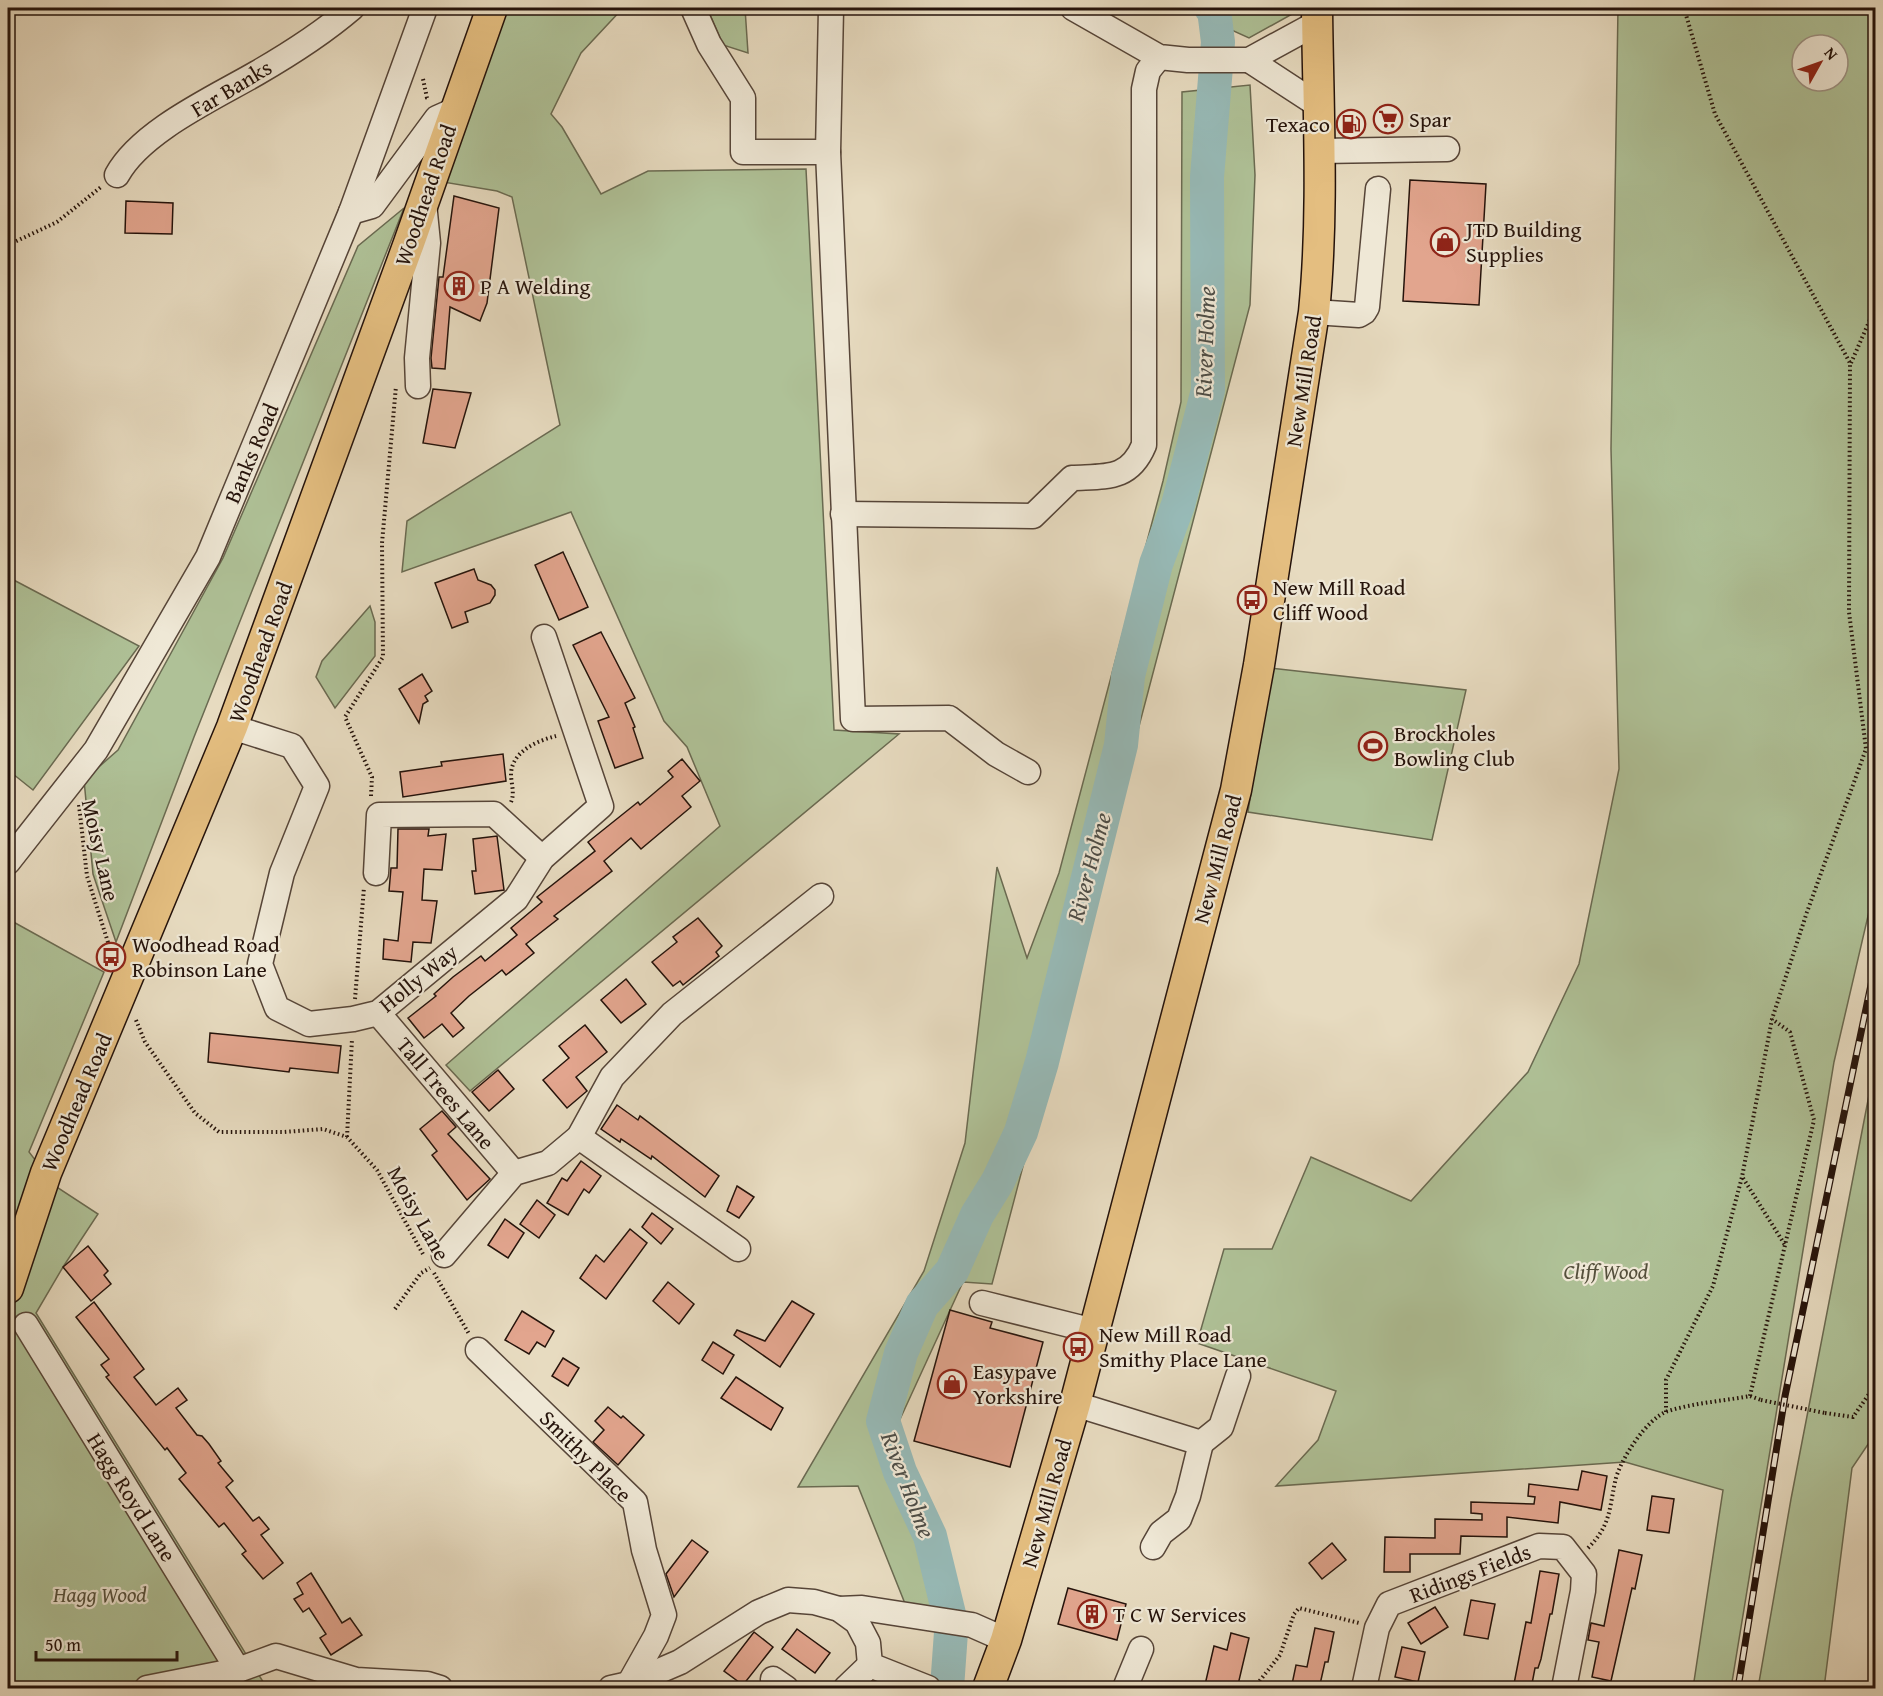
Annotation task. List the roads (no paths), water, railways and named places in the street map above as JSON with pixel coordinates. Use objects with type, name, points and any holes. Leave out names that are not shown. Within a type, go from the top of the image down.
[{"type":"main road","name":"Woodhead Road","points":[[8,1288],[46,1173],[232,727],[492,8]]},
{"type":"main road","name":"New Mill Road","points":[[988,1689],[1006,1640],[1075,1404],[1236,790],[1259,665],[1314,312],[1319,261],[1320,151],[1317,15]]},
{"type":"street","name":"Banks Road","points":[[8,862],[96,750],[208,556],[351,212],[425,8]]},
{"type":"street","points":[[693,8],[709,44],[743,98],[743,152],[828,152]]},
{"type":"street","points":[[833,8],[831,9],[828,152],[853,719],[949,718],[996,754],[1028,772]]},
{"type":"street","points":[[1073,8],[1158,57],[1188,60],[1249,60],[1318,105]]},
{"type":"street","name":"Far Banks","points":[[117,175],[123,163],[168,125],[259,72],[339,12]]},
{"type":"street","points":[[1249,60],[1317,15]]},
{"type":"street","points":[[843,514],[1033,516],[1072,478],[1117,475],[1130,468],[1138,458],[1144,445],[1144,89],[1148,71],[1158,57]]},
{"type":"street","points":[[351,212],[372,206],[437,118],[455,110]]},
{"type":"street","points":[[1320,151],[1448,149]]},
{"type":"street","points":[[1314,312],[1359,315],[1364,312],[1378,189]]},
{"type":"street","points":[[418,386],[417,358],[428,243],[423,201]]},
{"type":"street","name":"Holly Way","points":[[232,727],[292,746],[316,786],[282,873],[260,964],[277,1008],[309,1024],[353,1019],[378,1013],[516,899],[542,858],[601,806],[544,637]]},
{"type":"street","points":[[370,876],[379,815],[494,814],[542,858]]},
{"type":"street","points":[[437,1261],[514,1173],[548,1163],[579,1137],[612,1077],[672,1014],[821,896]]},
{"type":"street","name":"Tall Trees Lane","points":[[378,1013],[514,1173]]},
{"type":"street","points":[[579,1137],[738,1249]]},
{"type":"street","points":[[982,1302],[1094,1331]]},
{"type":"street","name":"Hagg Royd Lane","points":[[26,1325],[238,1670]]},
{"type":"street","name":"Smithy Place","points":[[478,1350],[635,1502],[644,1550],[664,1615],[656,1636],[620,1686]]},
{"type":"street","points":[[1153,1547],[1161,1533],[1179,1519],[1188,1496],[1201,1443],[1221,1427],[1236,1406],[1238,1376]]},
{"type":"street","points":[[1075,1404],[1201,1443]]},
{"type":"street","name":"Ridings Fields","points":[[1364,1689],[1377,1628],[1389,1604],[1539,1546],[1563,1547],[1584,1574],[1583,1591],[1564,1689]]},
{"type":"street","points":[[620,1686],[680,1662],[759,1612],[788,1600],[814,1602],[840,1609],[862,1608],[972,1625],[1006,1640]]},
{"type":"street","points":[[840,1609],[857,1622],[868,1643],[870,1665]]},
{"type":"street","points":[[1125,1689],[1141,1649]]},
{"type":"street","points":[[147,1689],[238,1670],[276,1656],[356,1680],[427,1684],[440,1689]]},
{"type":"street","points":[[870,1665],[928,1688]]},
{"type":"street","points":[[846,1689],[870,1665]]},
{"type":"waterway","name":"River Holme","points":[[947,1688],[951,1632],[949,1614],[930,1536],[900,1472],[883,1421],[901,1353],[922,1305],[952,1271],[977,1215],[998,1181],[1021,1132],[1042,1062],[1121,745],[1128,676],[1156,564],[1178,505],[1208,390],[1207,177],[1218,42],[1214,10],[1211,8]]},
{"type":"railway","points":[[1738,1688],[1785,1396],[1876,961]]},
{"type":"place","name":"Spar","points":[[1388,119]]},
{"type":"place","name":"Texaco","points":[[1351,124]]},
{"type":"place","name":"JTD Building Supplies","points":[[1445,242]]},
{"type":"place","name":"P A Welding","points":[[459,286]]},
{"type":"place","name":"New Mill Road Cliff Wood","points":[[1252,600]]},
{"type":"place","name":"Brockholes Bowling Club","points":[[1373,746]]},
{"type":"place","name":"Woodhead Road Robinson Lane","points":[[111,957]]},
{"type":"place","name":"New Mill Road Smithy Place Lane","points":[[1078,1347]]},
{"type":"place","name":"Easypave Yorkshire","points":[[952,1384]]},
{"type":"place","name":"T C W Services","points":[[1092,1614]]},
{"type":"park label","name":"Cliff Wood","points":[[1606,1271]]},
{"type":"park label","name":"Hagg Wood","points":[[100,1594]]}]
